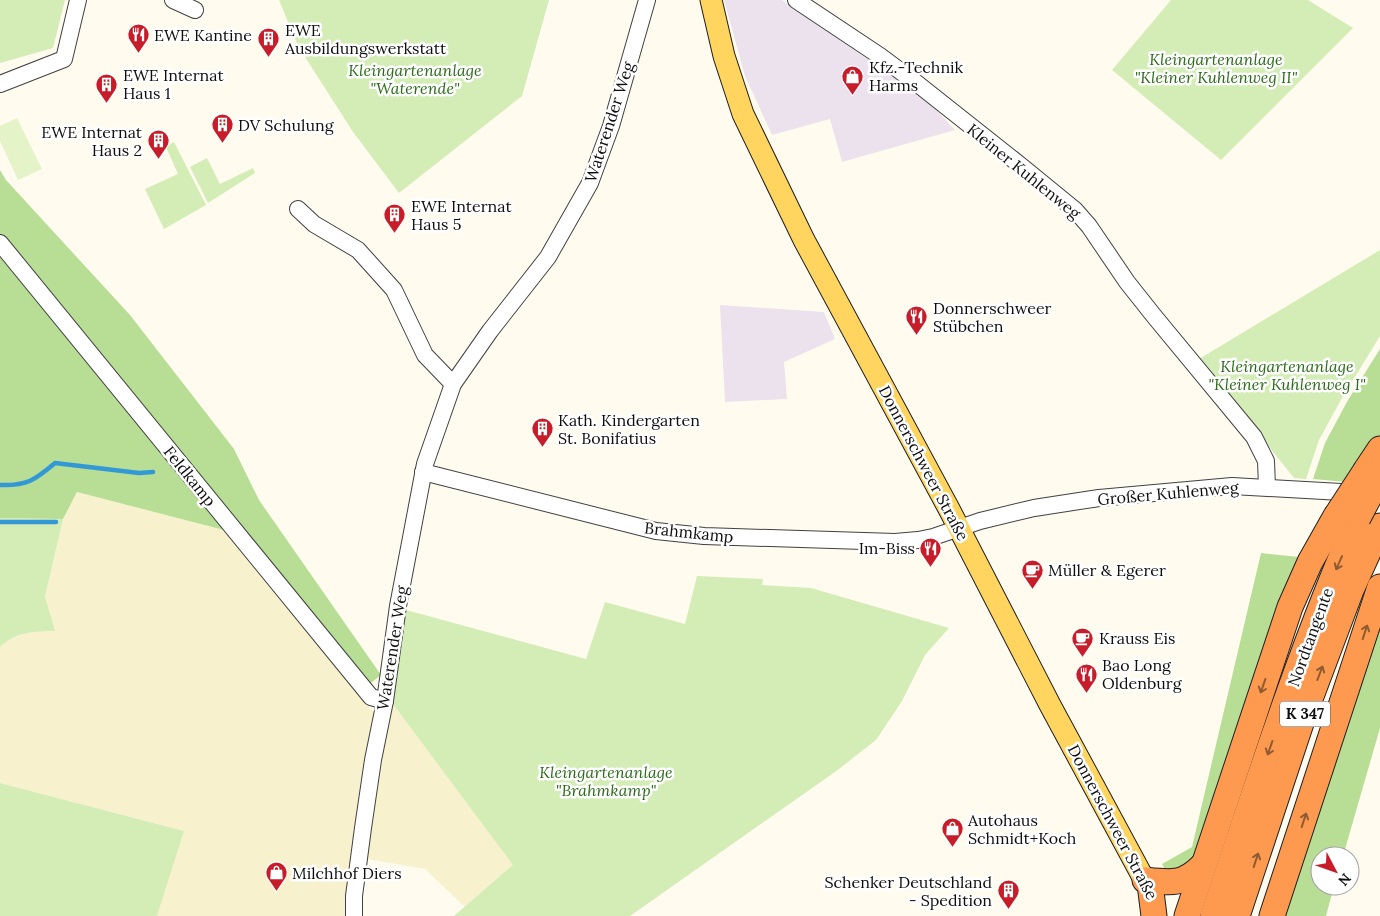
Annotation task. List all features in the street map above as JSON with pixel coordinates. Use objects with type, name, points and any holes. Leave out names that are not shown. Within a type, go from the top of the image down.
[{"type":"highway","name":"K 347","points":[[1187,916],[1202,866],[1290,607],[1310,562],[1358,520],[1380,449]]},
{"type":"highway","name":"Nordtangente","points":[[1213,916],[1271,744],[1330,582],[1358,520]]},
{"type":"highway","name":"Nordtangente","points":[[1239,911],[1302,720],[1351,590],[1358,520]]},
{"type":"highway","name":"K 347","points":[[1272,916],[1380,587]]},
{"type":"highway","points":[[1150,896],[1168,883],[1192,877],[1202,866]]},
{"type":"main road","name":"Donnerschweer Straße","points":[[711,0],[724,56],[743,114],[804,240],[959,527],[1045,697],[1150,896],[1164,916]]},
{"type":"street","points":[[0,84],[64,59],[78,0]]},
{"type":"street","points":[[173,0],[195,10]]},
{"type":"street","name":"Waterender Weg","points":[[354,916],[354,896],[363,828],[385,701],[398,606],[423,472],[453,384],[490,331],[548,258],[590,183],[611,126],[647,0]]},
{"type":"street","name":"Kleiner Kuhlenweg","points":[[796,0],[880,56],[919,85],[1075,210],[1089,226],[1154,316],[1254,437],[1266,461],[1267,487]]},
{"type":"street","points":[[298,209],[314,224],[358,250],[394,290],[426,355],[453,384]]},
{"type":"street","name":"Feldkamp","points":[[0,243],[371,697],[385,701]]},
{"type":"street","name":"Brahmkamp","points":[[423,472],[656,531],[704,536],[895,542],[933,537],[959,527]]},
{"type":"street","name":"Großer Kuhlenweg","points":[[959,527],[1034,508],[1099,498],[1214,487],[1267,487],[1380,494]]},
{"type":"shaded area","points":[[724,0],[782,0],[927,100],[955,130],[842,162],[830,119],[772,135],[745,76]]},
{"type":"shaded area","points":[[720,305],[824,312],[835,339],[784,362],[787,399],[725,402]]},
{"type":"shaded area","points":[[77,492],[224,530],[374,713],[348,916],[157,916],[184,831],[0,783],[0,647],[5,642],[30,631],[55,631],[45,598],[63,519]]},
{"type":"shaded area","points":[[393,704],[514,865],[465,907],[425,869],[367,859],[378,768]]},
{"type":"green space","points":[[0,0],[65,0],[53,48],[0,63]]},
{"type":"green space","name":"Kleingartenanlage \"Waterende\"","points":[[279,0],[549,0],[522,96],[399,193],[353,132],[298,46]]},
{"type":"green space","name":"Kleingartenanlage \"Kleiner Kuhlenweg II\"","points":[[1171,0],[1308,0],[1353,28],[1221,160],[1112,70]]},
{"type":"green space","points":[[17,118],[42,169],[18,180],[0,141],[0,126]]},
{"type":"green space","points":[[174,142],[206,205],[164,229],[145,189],[178,174],[166,147]]},
{"type":"green space","points":[[207,158],[220,184],[253,168],[255,173],[208,203],[190,167]]},
{"type":"green space","points":[[0,170],[6,180],[130,315],[234,449],[259,500],[381,675],[367,686],[233,524],[224,530],[77,492],[63,519],[0,518]]},
{"type":"green space","name":"Kleingartenanlage \"Kleiner Kuhlenweg I\"","points":[[1380,250],[1380,336],[1319,440],[1306,479],[1294,478],[1199,359]]},
{"type":"green space","points":[[1380,349],[1380,435],[1347,482],[1313,479],[1325,443],[1348,400]]},
{"type":"green space","points":[[0,518],[63,519],[45,597],[55,631],[40,631],[19,635],[0,647]]},
{"type":"green space","points":[[1261,553],[1299,557],[1279,600],[1210,822],[1186,873],[1166,871],[1162,864],[1192,847]]},
{"type":"green space","name":"Kleingartenanlage \"Brahmkamp\"","points":[[697,576],[763,579],[762,585],[811,588],[949,628],[925,655],[902,701],[876,740],[835,772],[630,916],[454,916],[513,865],[393,704],[406,610],[586,659],[605,602],[685,624]]},
{"type":"green space","points":[[1380,624],[1380,728],[1346,846],[1310,846],[1310,896],[1331,896],[1326,916],[1283,916]]},
{"type":"green space","points":[[0,783],[184,831],[157,916],[0,916]]},
{"type":"waterway","points":[[0,485],[30,481],[55,463],[139,473],[153,472]]},
{"type":"waterway","points":[[0,522],[56,522]]},
{"type":"place","name":"EWE Kantine","points":[[138,54]]},
{"type":"place","name":"EWE Ausbildungswerkstatt","points":[[269,58]]},
{"type":"place","name":"Kfz.-Technik Harms","points":[[853,95]]},
{"type":"place","name":"EWE Internat Haus 1","points":[[107,103]]},
{"type":"place","name":"DV Schulung","points":[[222,144]]},
{"type":"place","name":"EWE Internat Haus 2","points":[[158,160]]},
{"type":"place","name":"EWE Internat Haus 5","points":[[395,234]]},
{"type":"place","name":"Donnerschweer Stübchen","points":[[917,336]]},
{"type":"place","name":"Kath. Kindergarten St. Bonifatius","points":[[542,448]]},
{"type":"place","name":"Im-Biss","points":[[931,567]]},
{"type":"place","name":"Müller & Egerer","points":[[1032,589]]},
{"type":"place","name":"Krauss Eis","points":[[1083,657]]},
{"type":"place","name":"Bao Long Oldenburg","points":[[1086,693]]},
{"type":"place","name":"Autohaus Schmidt+Koch","points":[[952,848]]},
{"type":"place","name":"Milchhof Diers","points":[[276,892]]},
{"type":"place","name":"Schenker Deutschland - Spedition","points":[[1008,910]]}]
